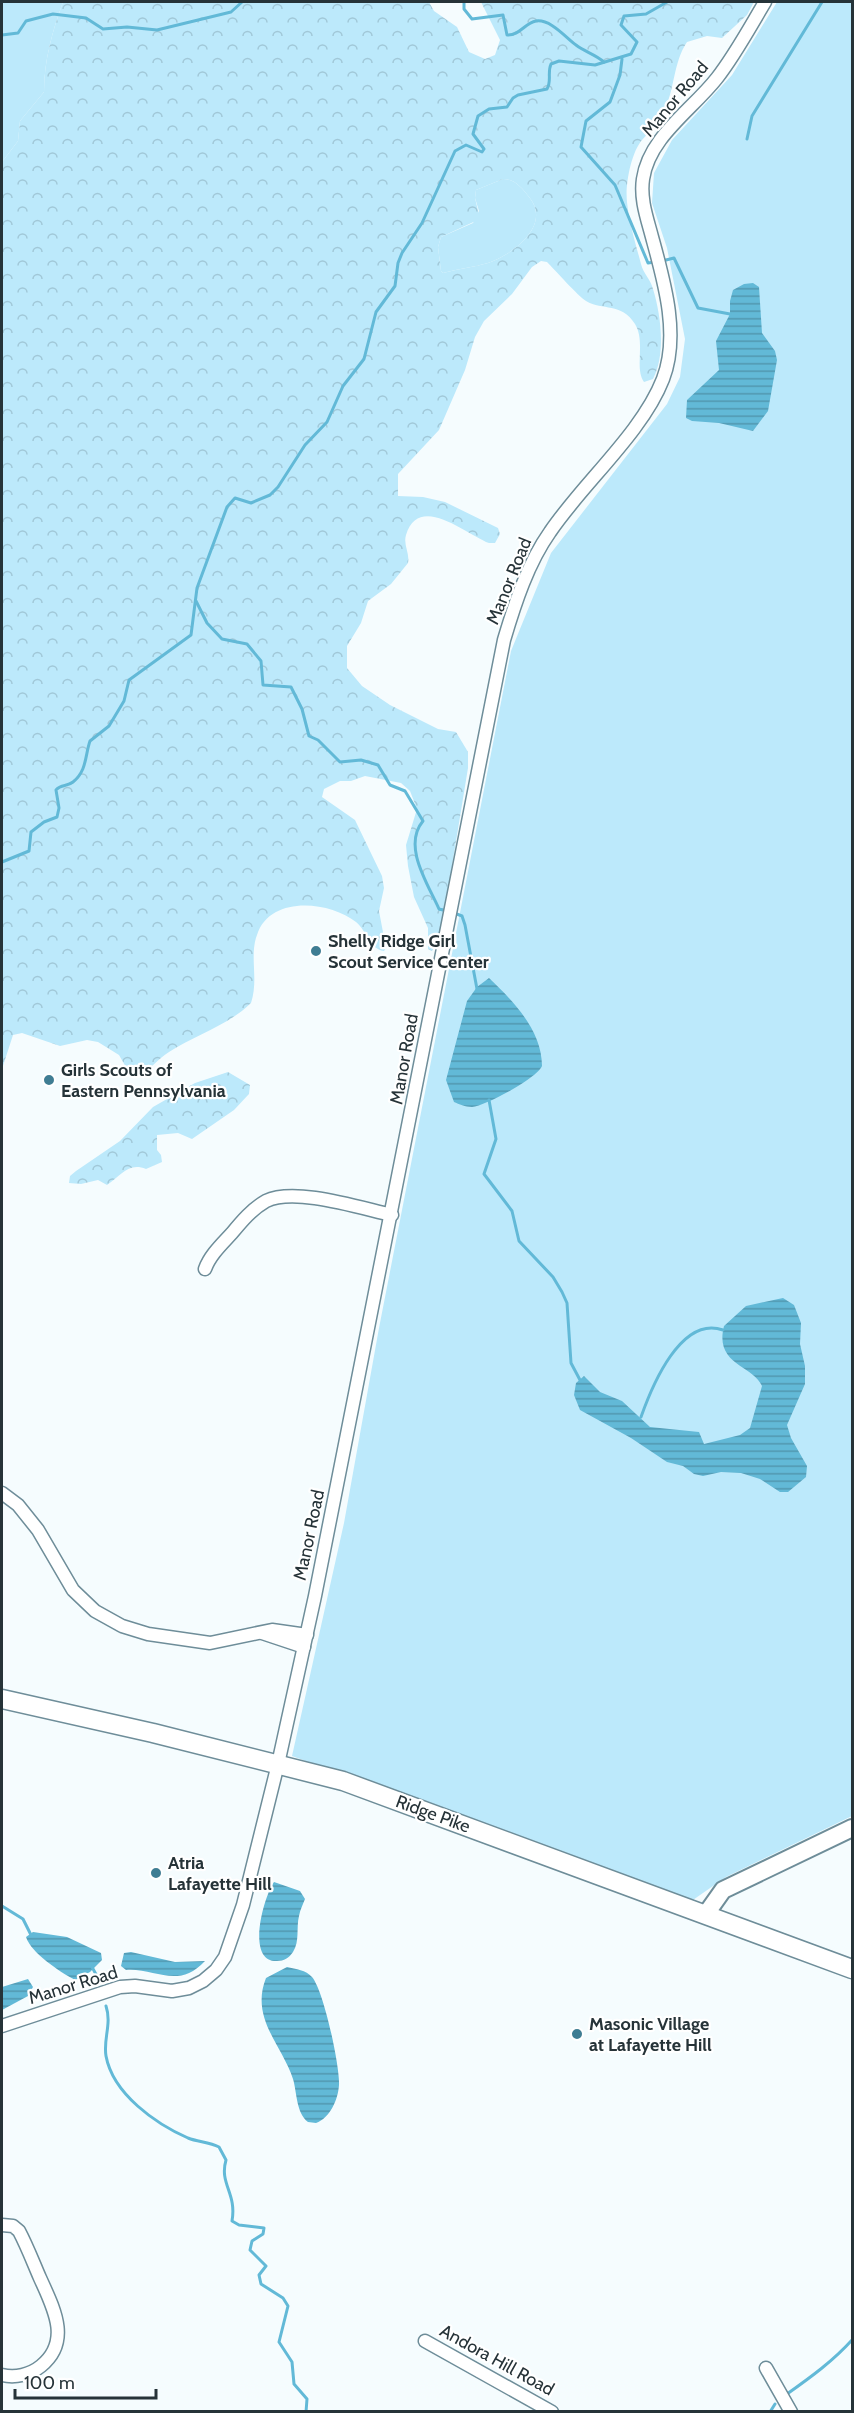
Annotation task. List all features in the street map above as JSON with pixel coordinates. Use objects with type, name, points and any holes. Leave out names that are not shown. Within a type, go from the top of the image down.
[{"type":"main road","name":"Ridge Pike","points":[[2,1699],[342,1781],[852,1969]]},
{"type":"street","name":"Manor Road","points":[[2,2026],[120,1987],[180,1990],[196,1985],[216,1970],[228,1950],[243,1905],[278,1764],[305,1641],[392,1215],[495,680],[510,622],[538,550],[561,516],[647,408],[667,367],[670,329],[662,279],[643,200],[645,170],[665,134],[725,68],[765,2]]},
{"type":"street","points":[[205,1269],[214,1253],[252,1211],[278,1197],[305,1198],[392,1215]]},
{"type":"street","points":[[2,1493],[18,1504],[38,1530],[73,1590],[104,1617],[140,1632],[210,1643],[278,1630],[305,1641]]},
{"type":"street","points":[[706,1914],[723,1890],[852,1828]]},
{"type":"street","points":[[2,2225],[9,2225],[19,2231],[55,2311],[59,2333],[52,2354],[43,2365],[23,2375],[2,2375]]},
{"type":"street","name":"Andora Hill Road","points":[[425,2341],[500,2380],[552,2412]]},
{"type":"street","points":[[766,2368],[791,2412]]},
{"type":"green space","points":[[2,2],[63,2],[49,47],[44,92],[20,121],[18,141],[2,162]]},
{"type":"green space","points":[[63,2],[429,2],[434,11],[457,27],[469,52],[485,59],[495,55],[500,40],[481,2],[754,2],[747,15],[722,38],[707,36],[687,42],[679,59],[668,103],[657,123],[638,146],[632,161],[627,187],[629,217],[642,267],[653,289],[660,322],[660,358],[653,379],[644,382],[641,376],[640,339],[630,317],[618,310],[586,301],[547,262],[541,261],[532,267],[512,294],[484,321],[475,337],[465,370],[439,430],[398,474],[398,496],[423,497],[445,502],[498,528],[500,534],[495,543],[489,543],[444,520],[421,517],[412,523],[405,539],[408,563],[391,584],[368,601],[361,623],[347,646],[347,668],[362,686],[390,705],[438,729],[456,732],[468,752],[468,768],[440,939],[432,951],[428,949],[428,928],[414,897],[406,845],[417,809],[410,791],[401,783],[365,776],[351,781],[340,781],[324,789],[322,797],[355,820],[382,876],[384,888],[379,911],[386,948],[384,951],[371,943],[356,922],[331,910],[316,906],[301,906],[274,913],[264,922],[257,935],[251,1003],[233,1018],[169,1052],[136,1077],[127,1069],[119,1055],[98,1042],[87,1040],[60,1046],[22,1033],[13,1035],[2,1069],[2,162],[18,141],[20,121],[44,92],[47,58]],"holes":[[[507,179],[521,187],[535,208],[536,218],[527,237],[509,253],[498,259],[443,273],[438,247],[441,237],[480,219],[475,198],[476,190]]]},
{"type":"green space","points":[[777,2],[852,2],[852,1816],[726,1877],[690,1902],[292,1756],[344,1523],[379,1328],[511,651],[551,553],[667,404],[680,377],[685,339],[667,248],[652,203],[654,173],[672,140],[732,75]]},
{"type":"green space","points":[[503,179],[515,182],[529,197],[535,208],[536,218],[533,228],[518,246],[498,259],[443,273],[438,247],[441,237],[473,223],[479,211],[475,198],[476,190]]},
{"type":"green space","points":[[228,1072],[250,1085],[249,1094],[234,1110],[192,1139],[178,1133],[157,1135],[157,1150],[162,1162],[146,1169],[134,1167],[129,1169],[107,1185],[98,1180],[81,1184],[69,1183],[70,1176],[120,1141],[153,1107],[195,1083]]},
{"type":"water","points":[[753,283],[759,287],[762,333],[775,351],[777,360],[768,411],[753,431],[719,423],[692,421],[686,418],[687,400],[719,370],[716,341],[730,314],[733,290],[744,284]]},
{"type":"water","points":[[489,978],[516,1006],[532,1028],[541,1053],[542,1066],[531,1077],[510,1091],[472,1107],[454,1102],[446,1080],[467,1001],[477,987]]},
{"type":"water","points":[[783,1298],[794,1305],[801,1323],[800,1344],[805,1366],[805,1384],[787,1425],[791,1438],[807,1466],[806,1477],[788,1492],[780,1492],[760,1479],[741,1473],[721,1472],[703,1476],[694,1474],[683,1466],[667,1462],[631,1438],[580,1410],[574,1395],[576,1383],[584,1376],[600,1392],[622,1401],[650,1427],[699,1432],[704,1444],[740,1435],[750,1428],[762,1386],[751,1373],[729,1357],[722,1339],[724,1326],[746,1306]]},
{"type":"water","points":[[274,1882],[300,1891],[305,1899],[299,1916],[295,1948],[288,1957],[277,1961],[267,1958],[259,1940],[262,1913]]},
{"type":"water","points":[[33,1932],[67,1937],[101,1953],[102,1960],[90,1972],[75,1980],[40,1956],[26,1937]]},
{"type":"water","points":[[131,1952],[175,1962],[205,1961],[195,1970],[185,1974],[167,1976],[126,1970],[121,1966],[124,1953]]},
{"type":"water","points":[[287,1967],[304,1971],[317,1985],[334,2047],[339,2076],[337,2097],[329,2113],[316,2123],[308,2122],[301,2113],[293,2079],[269,2031],[262,2006],[262,1992],[266,1978]]},
{"type":"water","points":[[28,1979],[33,1987],[28,1996],[2,2010],[2,1987]]},
{"type":"waterway","points":[[2,35],[18,33],[26,21],[53,14],[86,18],[103,29],[127,27],[157,30],[231,12],[242,2]]},
{"type":"waterway","points":[[464,2],[464,9],[472,19],[503,15],[507,35],[515,34],[536,21],[542,21],[604,62]]},
{"type":"waterway","points":[[2,862],[29,851],[31,832],[44,822],[57,817],[59,808],[56,790],[69,785],[78,778],[85,763],[90,741],[109,726],[124,701],[129,680],[191,635],[197,588],[227,507],[235,498],[251,503],[270,495],[278,487],[305,445],[327,422],[343,386],[364,359],[376,312],[395,286],[398,263],[402,253],[422,223],[455,151],[466,145],[482,152],[484,149],[473,134],[478,116],[489,109],[507,107],[518,95],[547,89],[551,64],[559,61],[595,65],[631,54],[637,42],[621,25],[624,16],[646,14],[667,2]]},
{"type":"waterway","points":[[747,139],[752,116],[822,2]]},
{"type":"waterway","points":[[622,59],[620,75],[610,102],[586,121],[581,147],[615,185],[648,263],[655,262]]},
{"type":"waterway","points":[[662,261],[674,258],[698,308],[730,314]]},
{"type":"waterway","points":[[196,601],[207,623],[222,639],[247,644],[261,661],[263,685],[291,687],[302,709],[309,736],[318,740],[340,762],[361,760],[378,765],[390,785],[405,791],[423,821],[417,831],[415,842],[419,865],[439,909],[447,911]]},
{"type":"waterway","points":[[454,913],[462,916],[465,925],[477,989]]},
{"type":"waterway","points":[[489,1100],[496,1139],[484,1174],[512,1211],[519,1241],[553,1277],[562,1292],[567,1303],[571,1363],[580,1380]]},
{"type":"waterway","points":[[641,1417],[661,1372],[681,1343],[694,1333],[708,1328],[723,1330]]},
{"type":"waterway","points":[[2,1906],[23,1919],[31,1935]]},
{"type":"waterway","points":[[92,1967],[98,1978]]},
{"type":"waterway","points":[[106,2006],[108,2013],[106,2056],[117,2083],[138,2106],[163,2125],[188,2138],[219,2147],[226,2160],[224,2168],[232,2203],[232,2221],[239,2225],[264,2228],[263,2234],[252,2241],[250,2250],[266,2266],[259,2275],[261,2284],[283,2298],[288,2306],[279,2342],[292,2362],[294,2384],[307,2399],[306,2412]]},
{"type":"waterway","points":[[787,2394],[829,2362],[852,2340]]},
{"type":"waterway","points":[[770,2412],[775,2404]]},
{"type":"place","name":"Shelly Ridge Girl Scout Service Center","points":[[316,951]]},
{"type":"place","name":"Girls Scouts of Eastern Pennsylvania","points":[[49,1080]]},
{"type":"place","name":"Atria Lafayette Hill","points":[[156,1873]]},
{"type":"place","name":"Masonic Village at Lafayette Hill","points":[[577,2034]]}]
